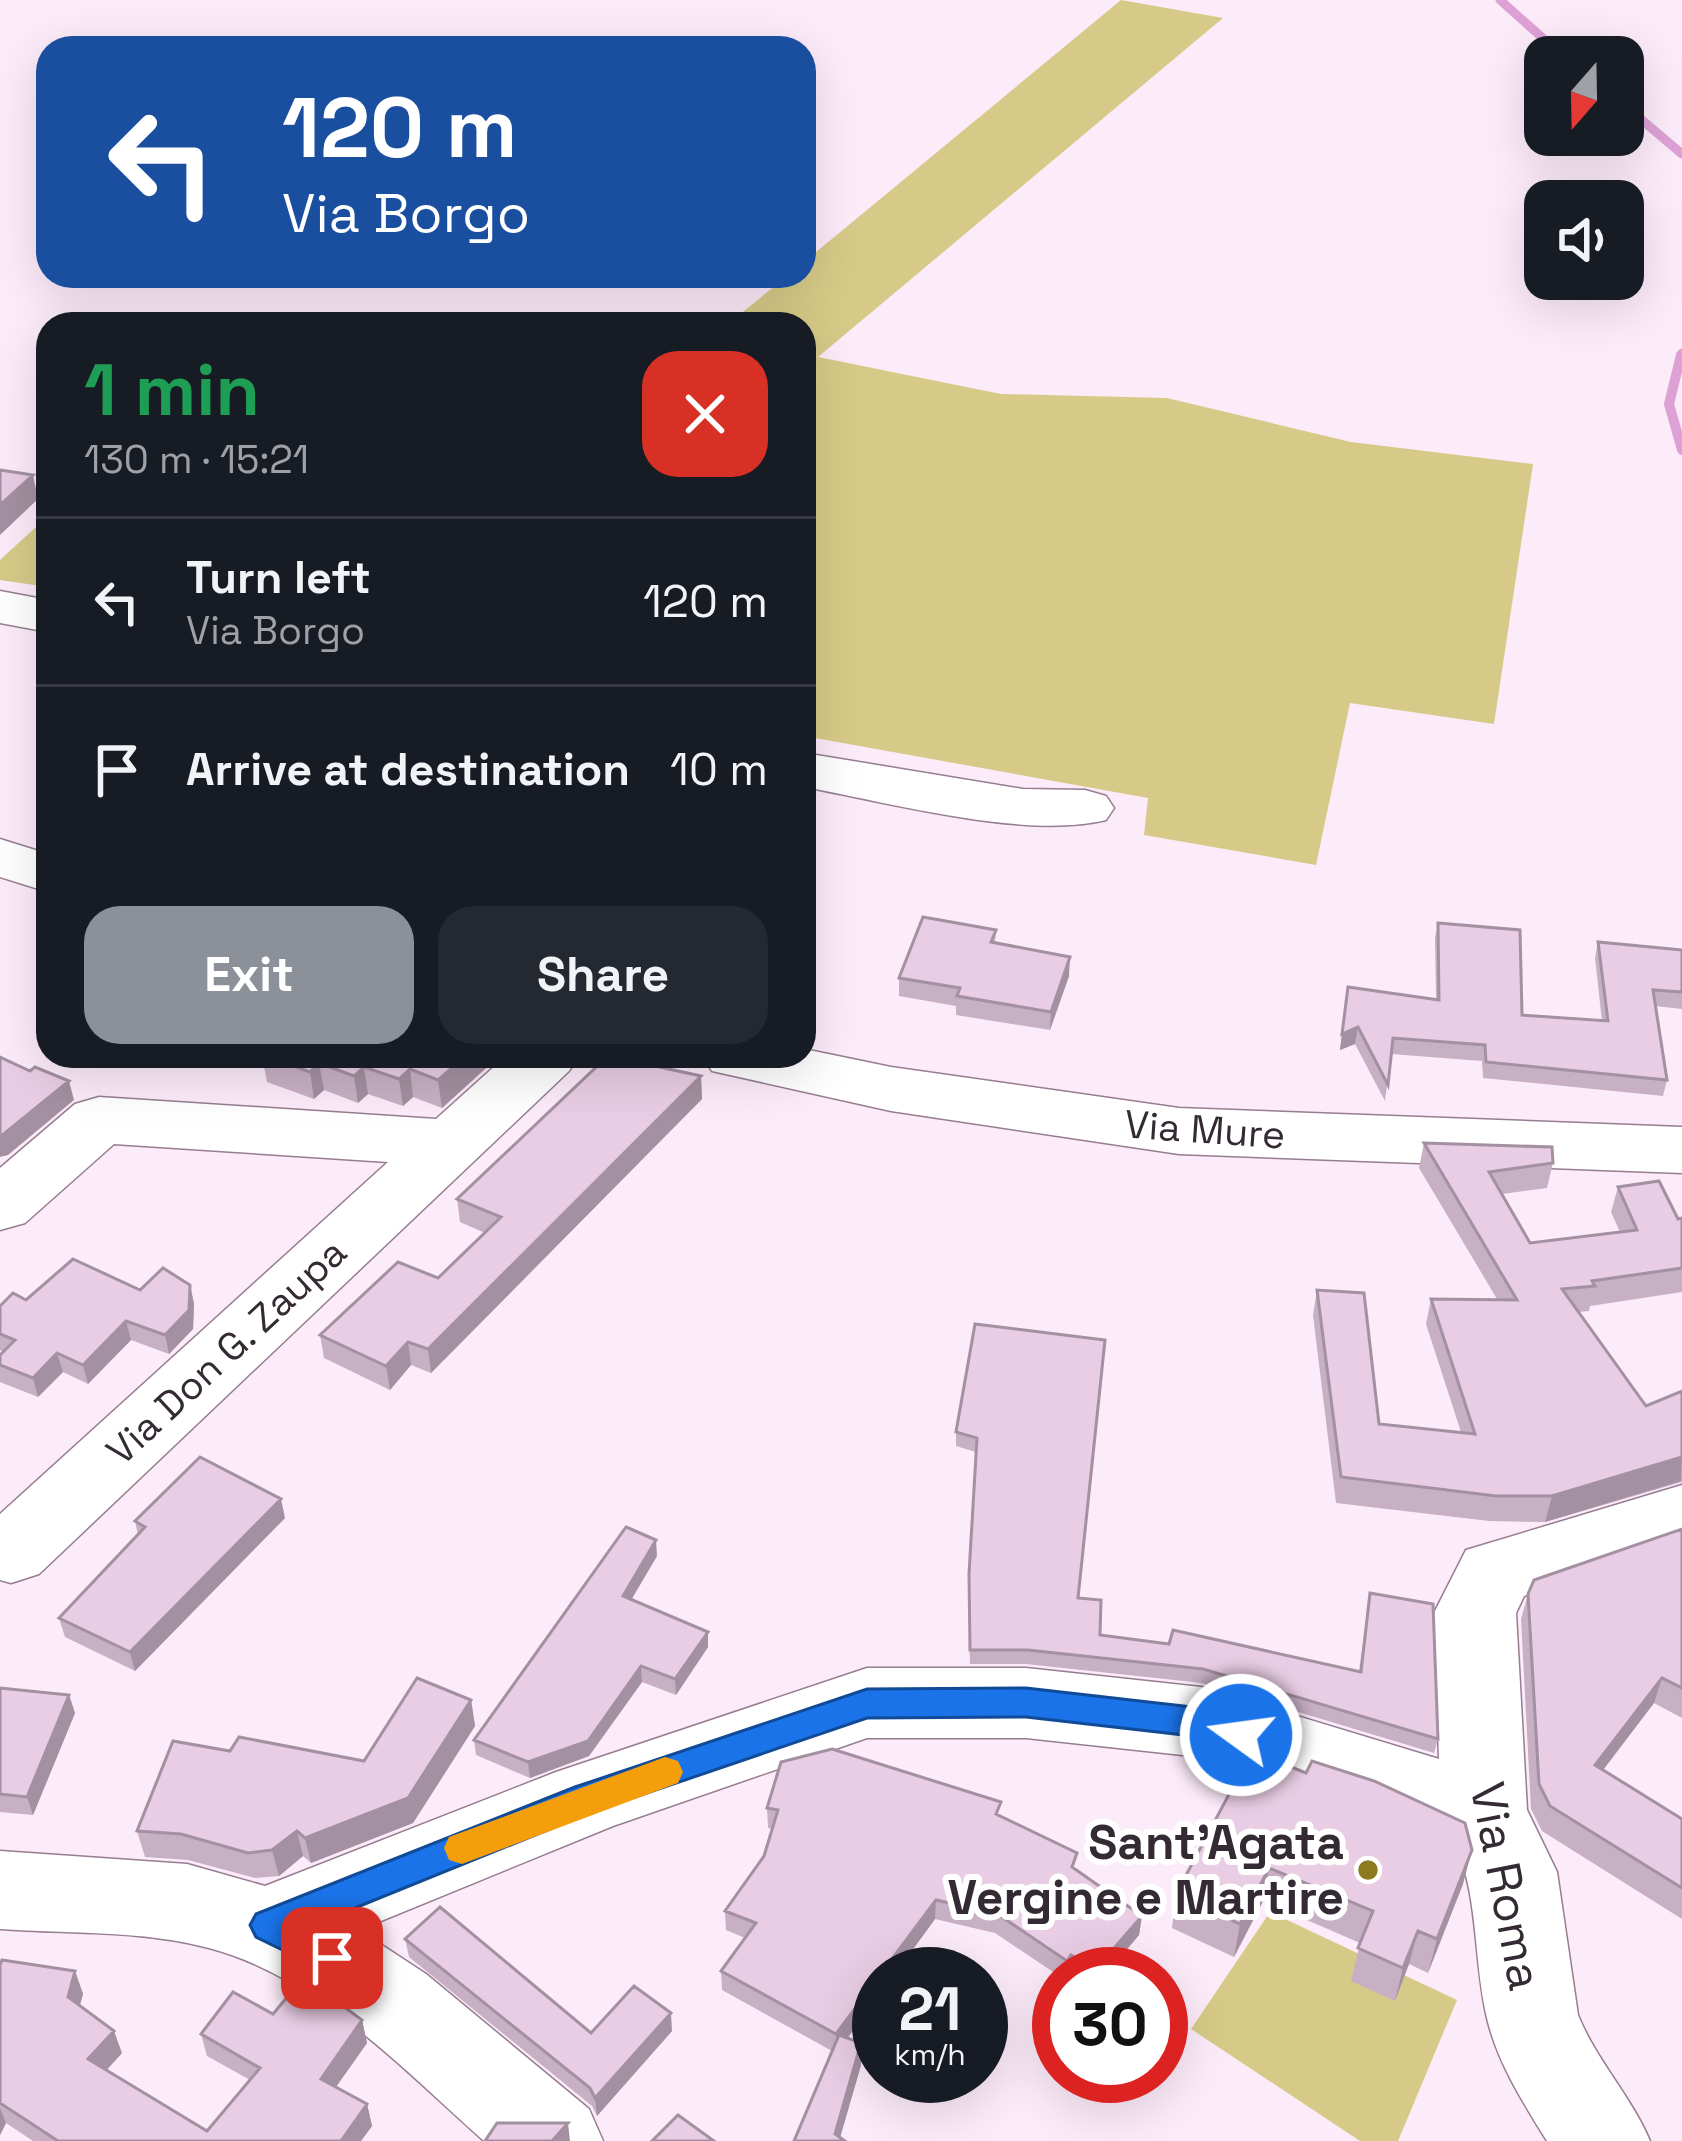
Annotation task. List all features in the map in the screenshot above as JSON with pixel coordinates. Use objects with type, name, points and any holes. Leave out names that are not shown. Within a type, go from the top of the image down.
[{"type":"street","points":[[0,607],[36,614]]},
{"type":"street","points":[[816,772],[1023,807],[1085,808]]},
{"type":"street","points":[[0,857],[36,870]]},
{"type":"street","name":"Via Don G. Zaupa","points":[[0,1548],[10,1552],[533,1068]]},
{"type":"street","name":"Via Mure","points":[[791,1068],[891,1089],[1179,1131],[1682,1150]]},
{"type":"street","points":[[0,1206],[99,1120],[451,1143]]},
{"type":"street","name":"Via Roma","points":[[1602,2141],[1549,2061],[1532,2015],[1513,1872],[1484,1810],[1475,1612],[1494,1573],[1682,1516]]},
{"type":"street","points":[[269,1925],[587,1798],[867,1703],[1026,1702],[1201,1722],[1484,1810]]},
{"type":"street","points":[[0,1890],[206,1906],[269,1925],[332,1958],[555,2141]]},
{"type":"shaded area","points":[[1121,0],[1223,18],[818,357],[1001,394],[1167,398],[1351,442],[1533,464],[1494,724],[1350,703],[1316,865],[1144,835],[1148,798],[816,738],[816,312],[743,312],[772,288],[816,288],[816,252]]},
{"type":"shaded area","points":[[36,527],[36,585],[0,580],[0,560]]},
{"type":"shaded area","points":[[1270,1912],[1457,2000],[1398,2141],[1360,2141],[1191,2029]]},
{"type":"building","points":[[0,470],[33,475],[0,505]]},
{"type":"building","points":[[923,917],[996,930],[991,942],[1070,957],[1051,1012],[957,996],[960,988],[899,978]]},
{"type":"building","points":[[1438,923],[1520,930],[1522,1015],[1608,1021],[1598,942],[1682,950],[1682,992],[1653,990],[1667,1080],[1486,1062],[1485,1045],[1393,1038],[1388,1085],[1358,1027],[1342,1034],[1348,987],[1439,1000]]},
{"type":"building","points":[[0,1057],[69,1081],[0,1137]]},
{"type":"building","points":[[332,1068],[363,1068],[354,1076]]},
{"type":"building","points":[[367,1068],[452,1068],[438,1080],[410,1069],[399,1079]]},
{"type":"building","points":[[595,1068],[664,1068],[701,1076],[428,1349],[408,1342],[386,1366],[320,1335],[398,1262],[438,1278],[501,1217],[457,1199]]},
{"type":"building","points":[[1424,1143],[1552,1147],[1553,1163],[1489,1172],[1530,1243],[1637,1230],[1618,1187],[1659,1181],[1678,1219],[1682,1218],[1682,1268],[1562,1289],[1646,1406],[1682,1391],[1682,1457],[1552,1496],[1496,1496],[1341,1477],[1317,1290],[1364,1293],[1379,1424],[1475,1434],[1431,1299],[1517,1300]]},
{"type":"building","points":[[73,1259],[140,1290],[163,1268],[190,1285],[189,1310],[165,1335],[126,1321],[83,1365],[57,1353],[33,1378],[0,1365],[0,1355],[15,1340],[0,1334],[0,1306],[13,1293],[26,1300]]},
{"type":"building","points":[[975,1324],[1105,1340],[1078,1598],[1101,1600],[1100,1635],[1169,1644],[1173,1630],[1361,1672],[1370,1593],[1433,1604],[1438,1739],[1203,1669],[1028,1650],[970,1650],[977,1438],[956,1432]]},
{"type":"building","points":[[200,1457],[281,1499],[130,1652],[59,1618],[145,1527],[135,1521]]},
{"type":"building","points":[[626,1527],[656,1540],[623,1596],[708,1632],[675,1679],[641,1666],[588,1741],[528,1762],[474,1740]]},
{"type":"building","points":[[1682,1529],[1682,1688],[1662,1678],[1595,1765],[1682,1819],[1682,1888],[1550,1806],[1539,1784],[1528,1594],[1534,1580]]},
{"type":"building","points":[[417,1678],[471,1700],[408,1798],[305,1838],[297,1831],[272,1850],[248,1853],[181,1834],[137,1831],[173,1741],[230,1751],[239,1737],[364,1761]]},
{"type":"building","points":[[0,1688],[69,1695],[27,1797],[0,1794]]},
{"type":"building","points":[[832,1749],[1001,1802],[996,1814],[1077,1853],[1072,1867],[1142,1916],[1115,1947],[1046,1947],[996,1913],[936,1900],[901,1947],[852,1947],[852,2013],[836,2034],[721,1971],[756,1923],[725,1911],[764,1856],[778,1810],[767,1808],[781,1762]]},
{"type":"building","points":[[1252,1751],[1306,1773],[1312,1761],[1374,1781],[1465,1823],[1472,1850],[1437,1939],[1418,1931],[1403,1968],[1358,1948],[1373,1911],[1269,1868],[1240,1924],[1176,1894]]},
{"type":"building","points":[[440,1907],[591,2033],[634,1986],[671,2013],[595,2098],[590,2088],[405,1939]]},
{"type":"building","points":[[2,1960],[75,1971],[68,1997],[114,2031],[88,2059],[207,2131],[260,2068],[201,2034],[233,1992],[273,2014],[304,1977],[362,2020],[321,2079],[367,2104],[341,2141],[58,2141],[0,2103]]},
{"type":"building","points":[[839,2035],[852,2040],[852,2074],[835,2134],[845,2141],[794,2141]]},
{"type":"building","points":[[678,2115],[714,2141],[652,2141]]},
{"type":"building","points":[[497,2123],[568,2123],[552,2141],[485,2141]]},
{"type":"waterway","points":[[1500,0],[1540,36]]},
{"type":"waterway","points":[[1644,122],[1682,154]]},
{"type":"waterway","points":[[1681,358],[1682,353]]},
{"type":"waterway","points":[[1681,355],[1669,404],[1682,450]]},
{"type":"slow traffic","points":[[462,1848],[665,1772]]},
{"type":"place","name":"Sant'Agata Vergine e Martire","points":[[1368,1870]]},
{"type":"route","points":[[332,1958],[269,1925],[587,1798],[867,1703],[1026,1702],[1201,1722],[1241,1735]]}]
